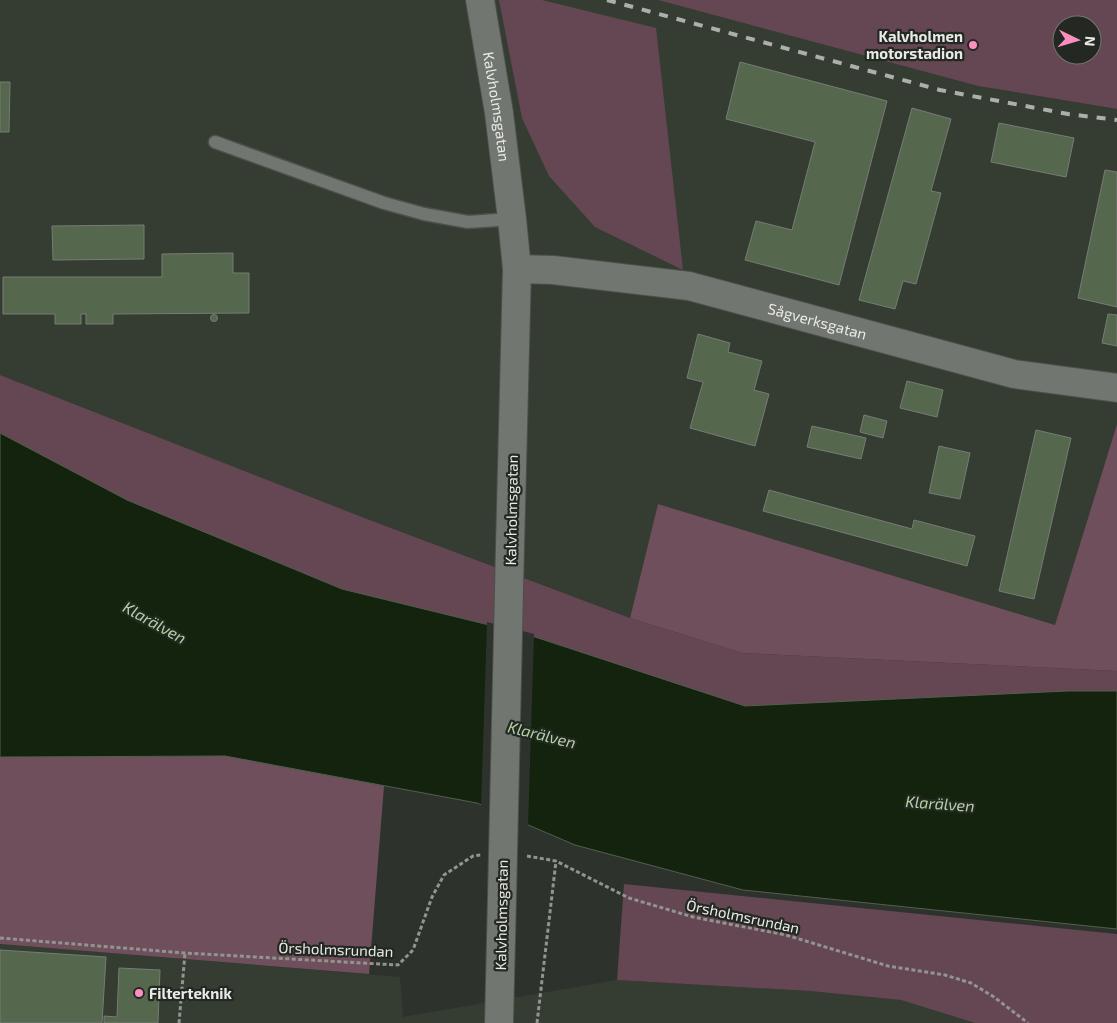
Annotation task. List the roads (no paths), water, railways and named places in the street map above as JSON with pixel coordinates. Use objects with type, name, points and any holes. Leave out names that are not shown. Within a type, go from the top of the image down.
[{"type":"street","name":"Kalvholmsgatan","points":[[480,0],[498,113],[517,269],[499,1023]]},
{"type":"street","name":"Sågverksgatan","points":[[517,269],[553,270],[689,286],[1014,374],[1117,388]]},
{"type":"lane","points":[[215,142],[384,203],[424,214],[468,222],[512,219]]},
{"type":"water","name":"Klarälven","points":[[0,433],[127,500],[342,589],[526,634],[745,706],[1068,691],[1117,691],[1117,929],[743,890],[575,845],[477,803],[225,756],[0,757]]},
{"type":"railway","points":[[607,0],[940,90],[1068,114],[1117,120]]},
{"type":"place","name":"Kalvholmen motorstadion","points":[[973,45]]},
{"type":"place","name":"Filterteknik","points":[[139,993]]}]
